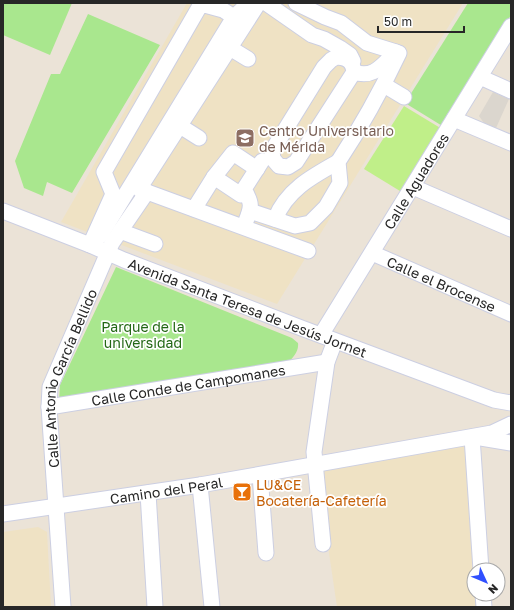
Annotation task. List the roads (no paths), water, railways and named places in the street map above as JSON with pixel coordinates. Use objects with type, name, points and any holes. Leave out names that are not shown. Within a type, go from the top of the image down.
[{"type":"street","points":[[275,219],[287,198],[299,186],[316,174],[338,162],[360,128],[384,85],[399,53],[367,43],[341,23],[296,3]]},
{"type":"street","points":[[90,245],[113,194],[104,172],[201,4],[231,10],[260,4],[312,35],[324,39],[340,48],[350,55],[353,61],[354,70],[296,162],[288,167],[279,166],[273,159],[272,151]]},
{"type":"street","points":[[260,4],[139,189],[198,215],[244,232],[308,251]]},
{"type":"street","points":[[90,245],[100,236],[231,10]]},
{"type":"street","name":"Calle Aguadores","points":[[321,336],[511,26]]},
{"type":"street","points":[[312,35],[323,50],[327,59],[327,64]]},
{"type":"street","points":[[230,48],[248,59]]},
{"type":"street","points":[[214,177],[241,195],[267,153],[272,151],[331,60],[341,57],[347,59],[351,62],[354,70],[361,75],[368,75],[377,70],[396,52]]},
{"type":"street","points":[[480,77],[511,90]]},
{"type":"street","points":[[384,85],[404,97]]},
{"type":"street","points":[[454,119],[511,143]]},
{"type":"street","points":[[180,126],[199,138]]},
{"type":"street","points":[[198,215],[214,177],[233,153],[257,168]]},
{"type":"street","points":[[298,158],[311,166],[316,174]]},
{"type":"street","points":[[250,211],[295,226],[310,223],[326,207],[340,183],[338,162]]},
{"type":"street","points":[[111,187],[117,191],[127,189]]},
{"type":"street","points":[[413,187],[511,229]]},
{"type":"street","points":[[244,189],[250,201],[250,211],[244,232]]},
{"type":"street","name":"Calle Antonio García Bellido","points":[[63,607],[48,407],[50,387],[112,243],[147,192]]},
{"type":"street","name":"Avenida Santa Teresa de Jesús Jornet","points":[[3,211],[108,252],[124,260],[321,336],[494,400],[511,403]]},
{"type":"street","points":[[120,231],[155,244]]},
{"type":"street","name":"Calle el Brocense","points":[[372,253],[511,314]]},
{"type":"street","points":[[323,544],[314,452],[327,362],[335,341]]},
{"type":"street","name":"Calle Conde de Campomanes","points":[[48,407],[327,362]]},
{"type":"street","name":"Avenida Santa Teresa de Jesús Jornet","points":[[494,400],[511,419]]},
{"type":"street","name":"Camino del Peral","points":[[3,514],[260,475],[492,433],[511,424]]},
{"type":"street","points":[[472,437],[481,562]]},
{"type":"street","name":"Camino del Peral","points":[[472,437],[511,443]]},
{"type":"street","points":[[260,475],[266,553]]},
{"type":"street","points":[[200,485],[212,607]]},
{"type":"street","points":[[148,493],[155,607]]},
{"type":"place","name":"Centro Universitario de Mérida","points":[[245,138]]},
{"type":"place","name":"LU&CE Bocatería-Cafetería","points":[[242,492]]},
{"type":"park label","name":"Parque de la universidad","points":[[143,334]]}]
